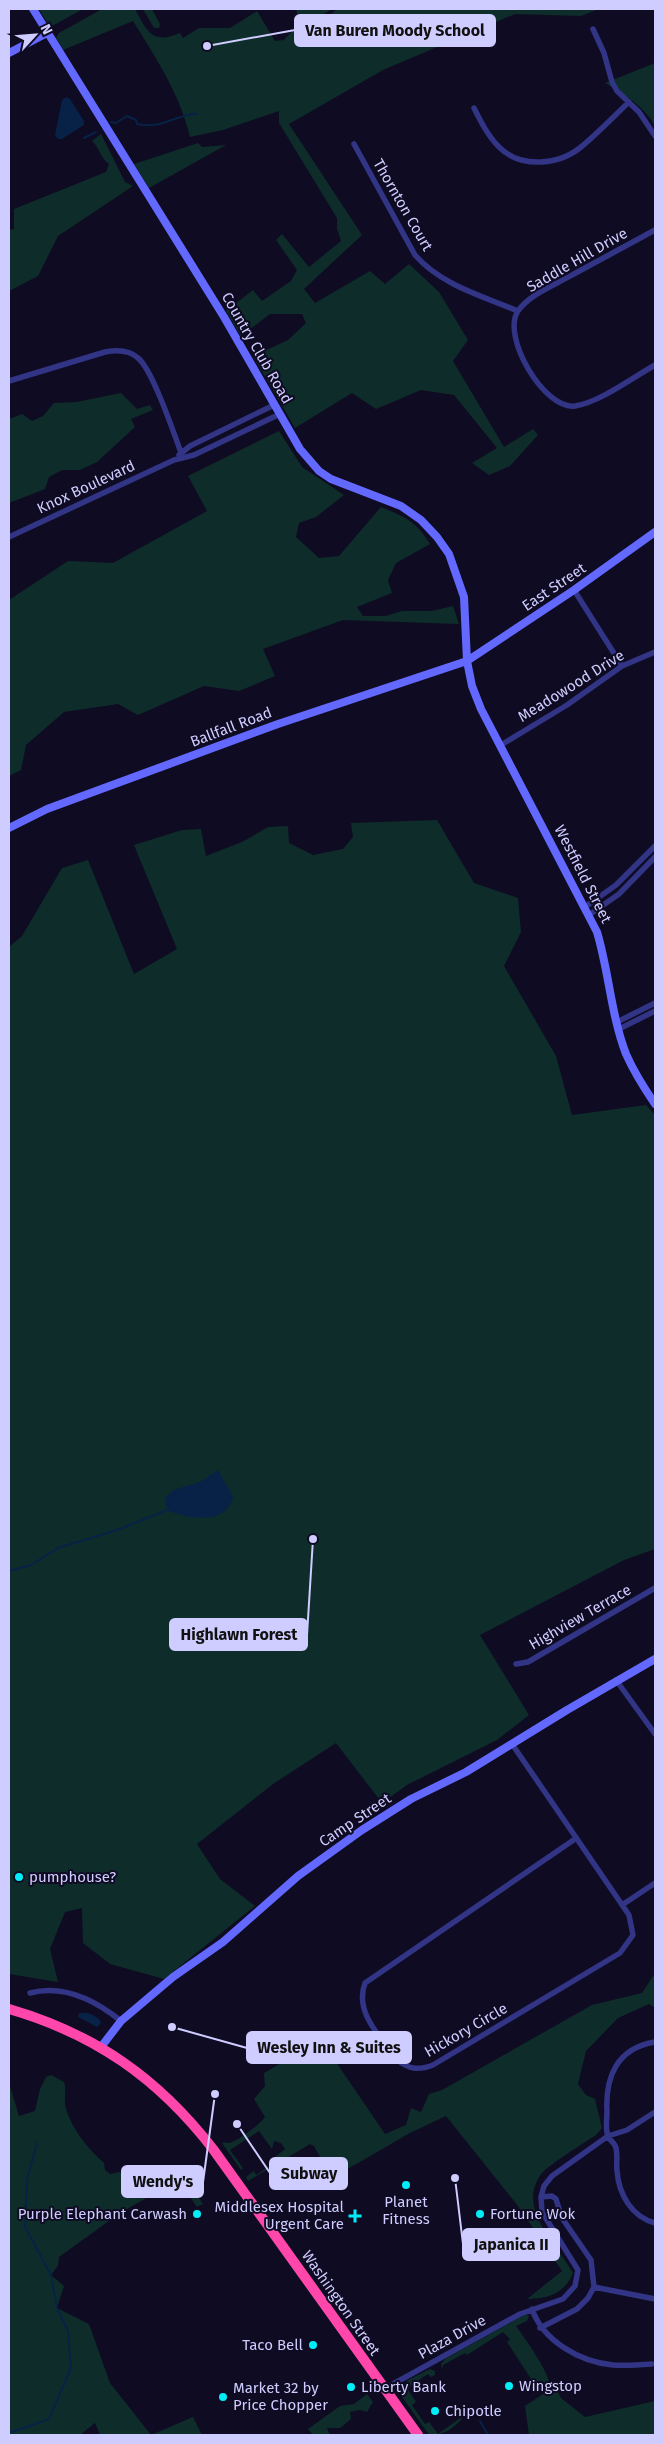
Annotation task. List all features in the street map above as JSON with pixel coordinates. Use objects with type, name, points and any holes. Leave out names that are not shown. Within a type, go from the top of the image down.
[{"type":"highway","name":"Washington Street","points":[[9,2008],[50,2022],[101,2047],[149,2081],[201,2134],[418,2435]]},
{"type":"main road","name":"Country Club Road","points":[[32,9],[224,317],[300,449],[319,471],[347,487],[401,506],[421,520],[437,536],[449,554],[464,597],[467,661]]},
{"type":"main road","points":[[9,53],[47,33]]},
{"type":"main road","name":"East Street","points":[[467,661],[574,590],[655,532]]},
{"type":"main road","name":"Westfield Street","points":[[467,661],[472,686],[481,709],[589,915],[605,958],[618,1026],[626,1052],[639,1079],[655,1104]]},
{"type":"main road","name":"Ballfall Road","points":[[9,828],[47,808],[278,724],[467,661]]},
{"type":"main road","name":"Camp Street","points":[[101,2047],[121,2022],[173,1977],[248,1923],[298,1876],[321,1859],[411,1799],[466,1772],[616,1680],[655,1659]]},
{"type":"street","points":[[593,29],[609,66],[612,82],[617,91],[640,112],[655,136]]},
{"type":"street","points":[[474,108],[485,130],[501,149],[520,159],[542,163],[562,158],[580,148],[629,102]]},
{"type":"street","name":"Thornton Court","points":[[354,144],[415,255],[427,270],[442,280],[518,311]]},
{"type":"street","name":"Saddle Hill Drive","points":[[655,230],[537,294],[518,311],[513,329],[517,346],[542,390],[555,402],[573,406],[593,401],[655,365]]},
{"type":"street","points":[[9,380],[113,350],[130,353],[137,357],[148,370],[182,456]]},
{"type":"street","name":"Knox Boulevard","points":[[182,456],[190,446],[274,405]]},
{"type":"street","name":"Knox Boulevard","points":[[9,537],[182,456],[194,455],[280,414]]},
{"type":"street","points":[[574,590],[622,666]]},
{"type":"street","name":"Meadowood Drive","points":[[501,745],[567,705],[622,666],[655,652]]},
{"type":"street","points":[[585,906],[630,873],[655,846]]},
{"type":"street","points":[[589,915],[635,879],[655,857]]},
{"type":"street","points":[[630,873],[635,879]]},
{"type":"street","points":[[618,1026],[655,1003]]},
{"type":"street","points":[[618,1026],[655,1012]]},
{"type":"street","name":"Highview Terrace","points":[[516,1664],[528,1662],[655,1588]]},
{"type":"street","points":[[616,1680],[655,1734]]},
{"type":"street","name":"Hickory Circle","points":[[512,1744],[622,1905],[633,1925],[633,1935],[620,1952],[433,2065],[422,2070],[412,2069],[396,2059],[362,2007],[361,1994],[366,1983],[575,1838]]},
{"type":"street","points":[[622,1905],[655,1883]]},
{"type":"street","points":[[30,1993],[46,1990],[74,1994],[94,2002],[121,2022]]},
{"type":"street","points":[[655,2042],[634,2047],[617,2063],[606,2097],[608,2136],[616,2146],[617,2172],[624,2198],[632,2210],[643,2220],[655,2223]]},
{"type":"street","points":[[540,2328],[577,2309],[588,2298],[594,2287],[591,2260],[562,2218],[556,2199],[552,2196],[541,2197],[544,2186],[552,2176],[608,2136],[626,2130],[655,2112]]},
{"type":"street","name":"Plaza Drive","points":[[384,2389],[532,2309],[564,2299],[572,2291],[578,2275],[573,2260],[545,2219],[541,2197]]},
{"type":"street","points":[[594,2287],[655,2299]]},
{"type":"street","points":[[532,2309],[540,2328],[565,2348],[601,2364],[615,2366],[652,2364]]},
{"type":"green space","points":[[39,9],[83,9],[49,26]]},
{"type":"green space","points":[[102,9],[135,9],[143,24],[152,34],[163,37],[180,33],[183,38],[199,28],[230,28],[257,11],[275,41],[284,40],[293,30],[319,24],[337,9],[599,9],[581,16],[515,14],[383,70],[289,124],[362,235],[304,289],[315,303],[370,271],[385,284],[409,264],[439,292],[468,340],[453,361],[504,447],[533,429],[538,435],[510,466],[489,475],[472,463],[497,448],[454,395],[421,390],[376,409],[352,393],[295,428],[253,356],[288,340],[306,323],[302,314],[270,314],[241,336],[226,311],[253,290],[262,301],[291,281],[297,270],[276,240],[282,234],[309,267],[341,241],[337,229],[337,218],[279,123],[279,111],[223,130],[190,137],[174,91],[133,21],[63,50],[56,38],[59,33]]},
{"type":"green space","points":[[143,9],[152,9],[160,24],[159,28],[154,28]]},
{"type":"green space","points":[[296,9],[332,9],[319,17],[300,24]]},
{"type":"green space","points":[[655,63],[655,126],[645,112],[626,96],[605,83]]},
{"type":"green space","points":[[101,134],[125,182],[133,186],[58,236],[38,276],[9,291],[9,230],[14,229],[14,209],[106,172],[109,164],[92,141]]},
{"type":"green space","points":[[198,143],[202,147],[226,145],[149,188],[134,164]]},
{"type":"green space","points":[[121,393],[137,409],[150,405],[153,410],[131,419],[135,427],[97,462],[80,470],[62,470],[49,477],[45,489],[9,503],[9,419],[22,414],[32,421],[43,416],[54,403],[76,402]]},
{"type":"green space","points":[[279,431],[302,467],[344,495],[316,517],[299,523],[296,537],[319,558],[339,556],[381,507],[415,525],[430,544],[396,563],[388,580],[392,593],[357,607],[363,616],[386,616],[402,611],[432,611],[453,606],[459,624],[343,620],[263,649],[275,676],[239,691],[204,686],[138,715],[118,704],[64,712],[26,745],[21,770],[9,776],[9,600],[68,561],[113,563],[207,511],[188,476]]},
{"type":"green space","points":[[437,820],[474,883],[518,898],[521,932],[504,966],[556,1056],[572,1115],[646,1105],[655,1115],[655,1549],[624,1560],[480,1635],[529,1715],[497,1740],[407,1785],[382,1803],[336,1743],[273,1784],[197,1844],[220,1879],[255,1906],[164,1979],[110,1964],[83,1943],[82,1908],[65,1912],[50,1949],[58,1982],[9,1974],[9,947],[22,936],[62,868],[88,860],[134,974],[177,949],[134,845],[182,830],[201,829],[206,856],[242,842],[268,827],[288,826],[289,843],[313,855],[343,849],[353,837],[351,823]]},
{"type":"green space","points":[[655,1973],[655,2008],[649,2004],[618,2018],[586,2051],[578,2084],[586,2095],[595,2099],[602,2128],[596,2135],[546,2169],[535,2186],[533,2199],[541,2225],[573,2273],[565,2286],[555,2294],[542,2298],[527,2299],[562,2271],[518,2206],[446,2116],[410,2133],[332,2178],[314,2146],[310,2144],[248,2181],[246,2177],[254,2171],[256,2175],[277,2161],[275,2157],[285,2149],[281,2143],[274,2141],[272,2149],[259,2131],[230,2150],[243,2168],[241,2170],[222,2143],[229,2143],[238,2139],[254,2128],[265,2117],[254,2099],[265,2086],[264,2073],[321,2040],[385,2134],[406,2125],[411,2108],[421,2112],[429,2094],[442,2090],[592,2005],[642,1993]]},
{"type":"green space","points":[[51,2075],[64,2082],[65,2106],[69,2117],[82,2139],[104,2163],[105,2170],[110,2174],[119,2172],[131,2177],[176,2167],[181,2168],[181,2173],[203,2204],[197,2207],[178,2180],[120,2213],[59,2257],[58,2266],[51,2275],[64,2286],[57,2308],[89,2324],[110,2383],[151,2435],[100,2435],[95,2423],[80,2435],[9,2435],[9,2083],[19,2116],[35,2111],[40,2089],[46,2077]]},
{"type":"green space","points":[[526,2314],[529,2316],[527,2321],[516,2326],[547,2375],[549,2387],[541,2392],[537,2388],[507,2342],[510,2339],[503,2332],[467,2355],[465,2353],[443,2365],[442,2370],[441,2364],[445,2359]]},
{"type":"green space","points":[[430,2369],[435,2371],[435,2375],[431,2377],[428,2374],[407,2388],[416,2402],[412,2405],[425,2424],[429,2422],[438,2434],[460,2418],[459,2414],[462,2419],[440,2434],[430,2435],[402,2397],[400,2389],[408,2380]]},
{"type":"green space","points":[[555,2386],[561,2398],[585,2417],[655,2401],[655,2435],[529,2435],[525,2406]]},
{"type":"green space","points":[[367,2394],[373,2402],[367,2412],[360,2410],[350,2412],[351,2419],[340,2428],[327,2428],[330,2435],[313,2435],[308,2429],[340,2406],[354,2404]]},
{"type":"green space","points":[[193,2417],[202,2435],[151,2435]]},
{"type":"water","points":[[66,97],[70,99],[84,121],[84,125],[62,139],[58,139],[55,135],[62,100]]},
{"type":"water","points":[[218,1470],[233,1497],[223,1513],[205,1518],[185,1516],[167,1510],[165,1498],[173,1490],[200,1482]]},
{"type":"water","points":[[79,2013],[92,2015],[100,2020],[101,2023],[97,2027],[78,2017]]},
{"type":"waterway","points":[[111,122],[116,123],[127,116],[136,120],[137,124],[154,125],[182,116],[197,114]]},
{"type":"waterway","points":[[84,138],[96,132]]},
{"type":"waterway","points":[[9,1571],[31,1565],[58,1548],[120,1529],[167,1510]]},
{"type":"waterway","points":[[9,2433],[49,2419],[71,2368],[68,2331],[57,2308],[51,2275],[25,2227],[27,2179],[37,2143]]},
{"type":"waterway","points":[[480,2421],[488,2435]]},
{"type":"place","name":"Van Buren Moody School","points":[[207,46]]},
{"type":"place","name":"Highlawn Forest","points":[[313,1539]]},
{"type":"place","name":"pumphouse?","points":[[19,1877]]},
{"type":"place","name":"Wesley Inn & Suites","points":[[172,2027]]},
{"type":"place","name":"Wendy's","points":[[215,2094]]},
{"type":"place","name":"Subway","points":[[237,2124]]},
{"type":"place","name":"Japanica II","points":[[455,2178]]},
{"type":"place","name":"Planet Fitness","points":[[406,2185]]},
{"type":"place","name":"Purple Elephant Carwash","points":[[197,2214]]},
{"type":"place","name":"Fortune Wok","points":[[480,2214]]},
{"type":"place","name":"Middlesex Hospital Urgent Care","points":[[355,2216]]},
{"type":"place","name":"Taco Bell","points":[[313,2345]]},
{"type":"place","name":"Wingstop","points":[[509,2386]]},
{"type":"place","name":"Liberty Bank","points":[[351,2387]]},
{"type":"place","name":"Market 32 by Price Chopper","points":[[223,2397]]},
{"type":"place","name":"Chipotle","points":[[435,2411]]}]
